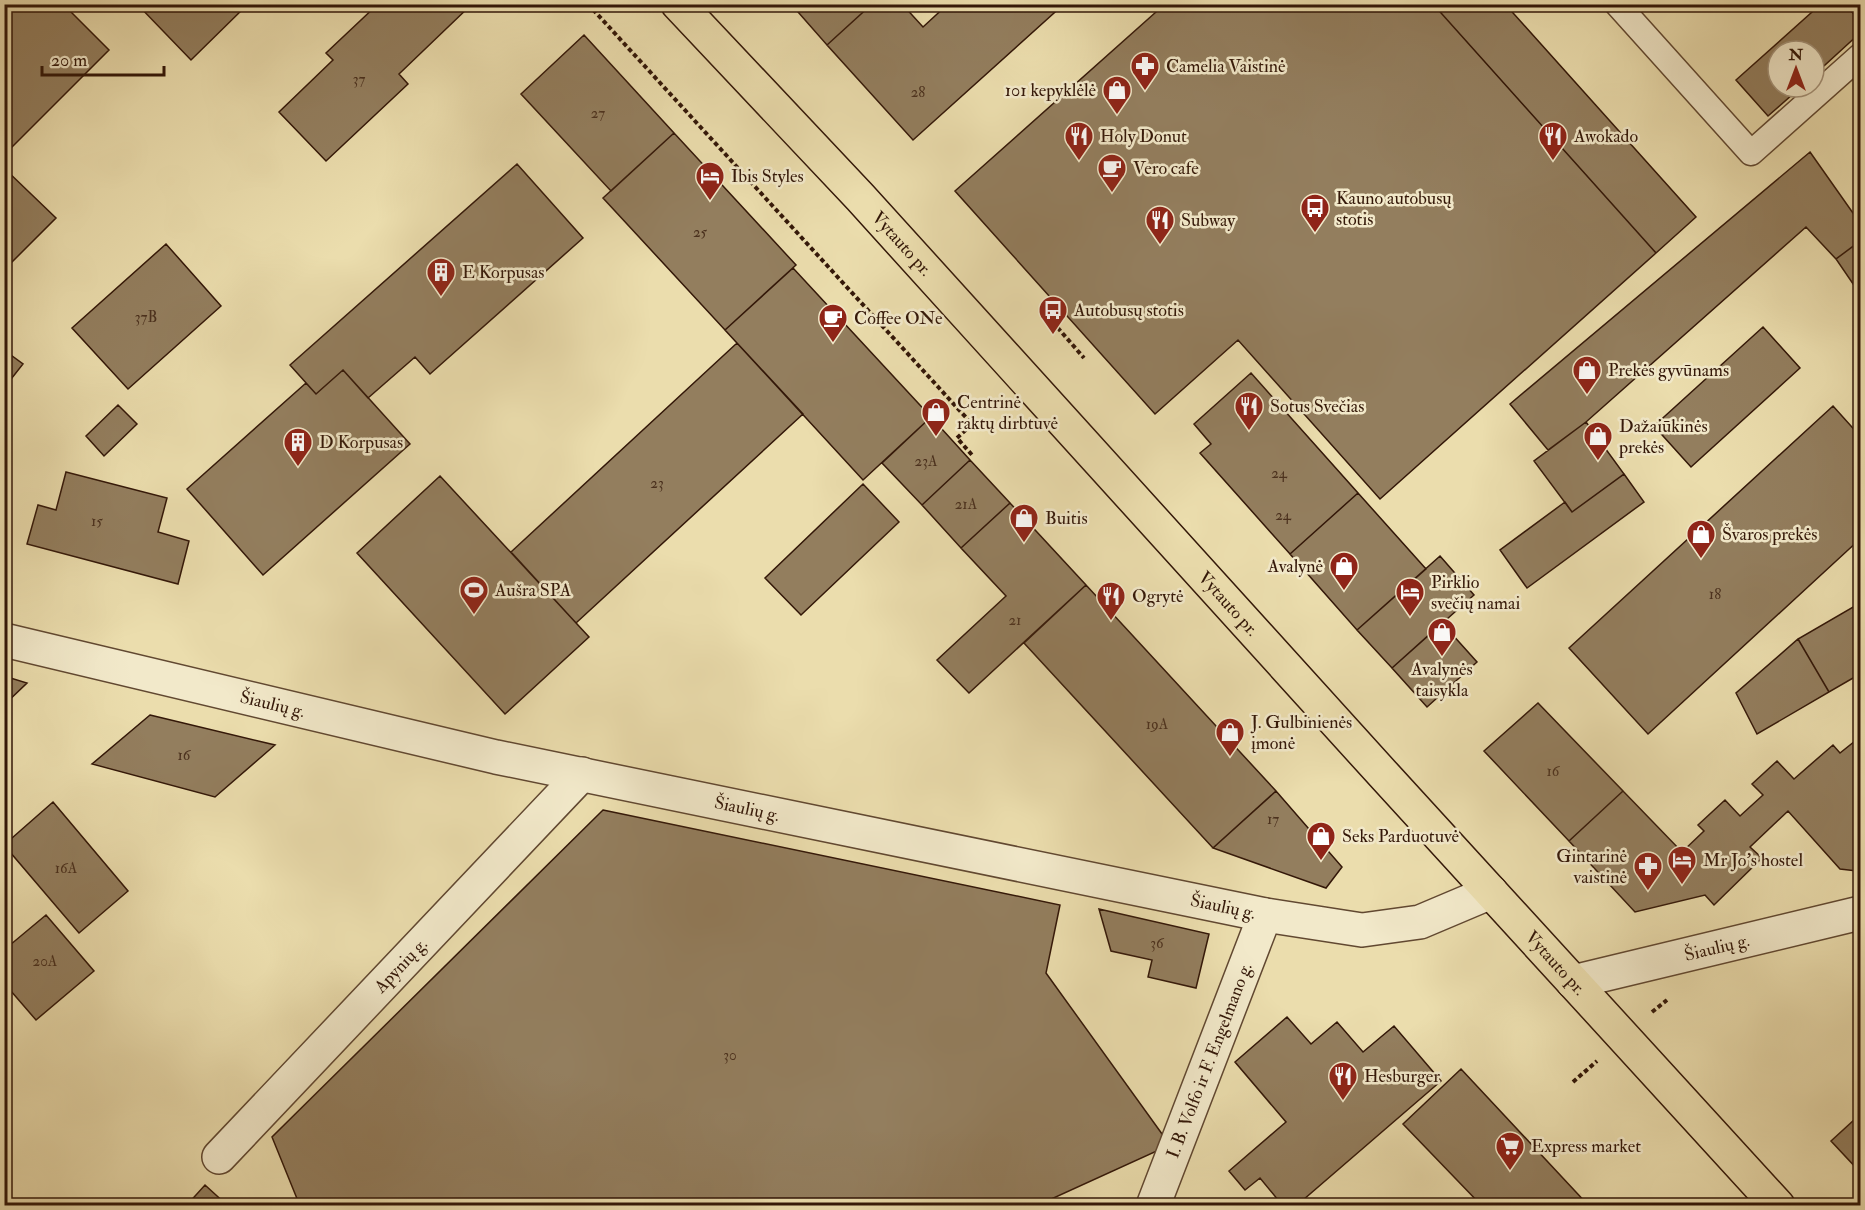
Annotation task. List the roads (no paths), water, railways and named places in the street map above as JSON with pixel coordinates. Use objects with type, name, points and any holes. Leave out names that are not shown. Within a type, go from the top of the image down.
[{"type":"main road","name":"Vytauto pr.","points":[[678,4],[860,197],[1778,1206]]},
{"type":"street","name":"Šiaulių g.","points":[[4,640],[496,757],[1265,915],[1362,930],[1420,922],[1491,892]]},
{"type":"street","name":"Apynių g.","points":[[219,1157],[582,774]]},
{"type":"street","name":"Šiaulių g.","points":[[1573,982],[1860,912]]},
{"type":"street","name":"I. B. Volfo ir F. Engelmano g.","points":[[1153,1206],[1265,915]]},
{"type":"lane","points":[[1617,4],[1751,153],[1860,56]]},
{"type":"place","name":"Camelia Vaistinė","points":[[1145,92]]},
{"type":"place","name":"101 kepyklėlė","points":[[1117,116]]},
{"type":"place","name":"Holy Donut","points":[[1079,162]]},
{"type":"place","name":"Awokado","points":[[1553,162]]},
{"type":"place","name":"Vero cafe","points":[[1112,194]]},
{"type":"place","name":"Ibis Styles","points":[[710,202]]},
{"type":"place","name":"Kauno autobusų stotis","points":[[1315,234]]},
{"type":"place","name":"Subway","points":[[1160,246]]},
{"type":"place","name":"E Korpusas","points":[[441,298]]},
{"type":"place","name":"Autobusų stotis","points":[[1053,336]]},
{"type":"place","name":"Coffee ONe","points":[[833,344]]},
{"type":"place","name":"Prekės gyvūnams","points":[[1587,396]]},
{"type":"place","name":"Sotus Svečias","points":[[1249,432]]},
{"type":"place","name":"Centrinė raktų dirbtuvė","points":[[936,438]]},
{"type":"place","name":"Dažaiūkinės prekės","points":[[1598,462]]},
{"type":"place","name":"D Korpusas","points":[[298,468]]},
{"type":"place","name":"Buitis","points":[[1024,544]]},
{"type":"place","name":"Švaros prekės","points":[[1701,560]]},
{"type":"place","name":"Avalynė","points":[[1344,592]]},
{"type":"place","name":"Aušra SPA","points":[[474,616]]},
{"type":"place","name":"Pirklio svečių namai","points":[[1410,618]]},
{"type":"place","name":"Ogrytė","points":[[1111,622]]},
{"type":"place","name":"Avalynės taisykla","points":[[1442,658]]},
{"type":"place","name":"J. Gulbinienės įmonė","points":[[1230,758]]},
{"type":"place","name":"Seks Parduotuvė","points":[[1321,862]]},
{"type":"place","name":"Mr Jo's hostel","points":[[1682,886]]},
{"type":"place","name":"Gintarinė vaistinė","points":[[1648,892]]},
{"type":"place","name":"Hesburger","points":[[1343,1102]]},
{"type":"place","name":"Express market","points":[[1510,1172]]}]
